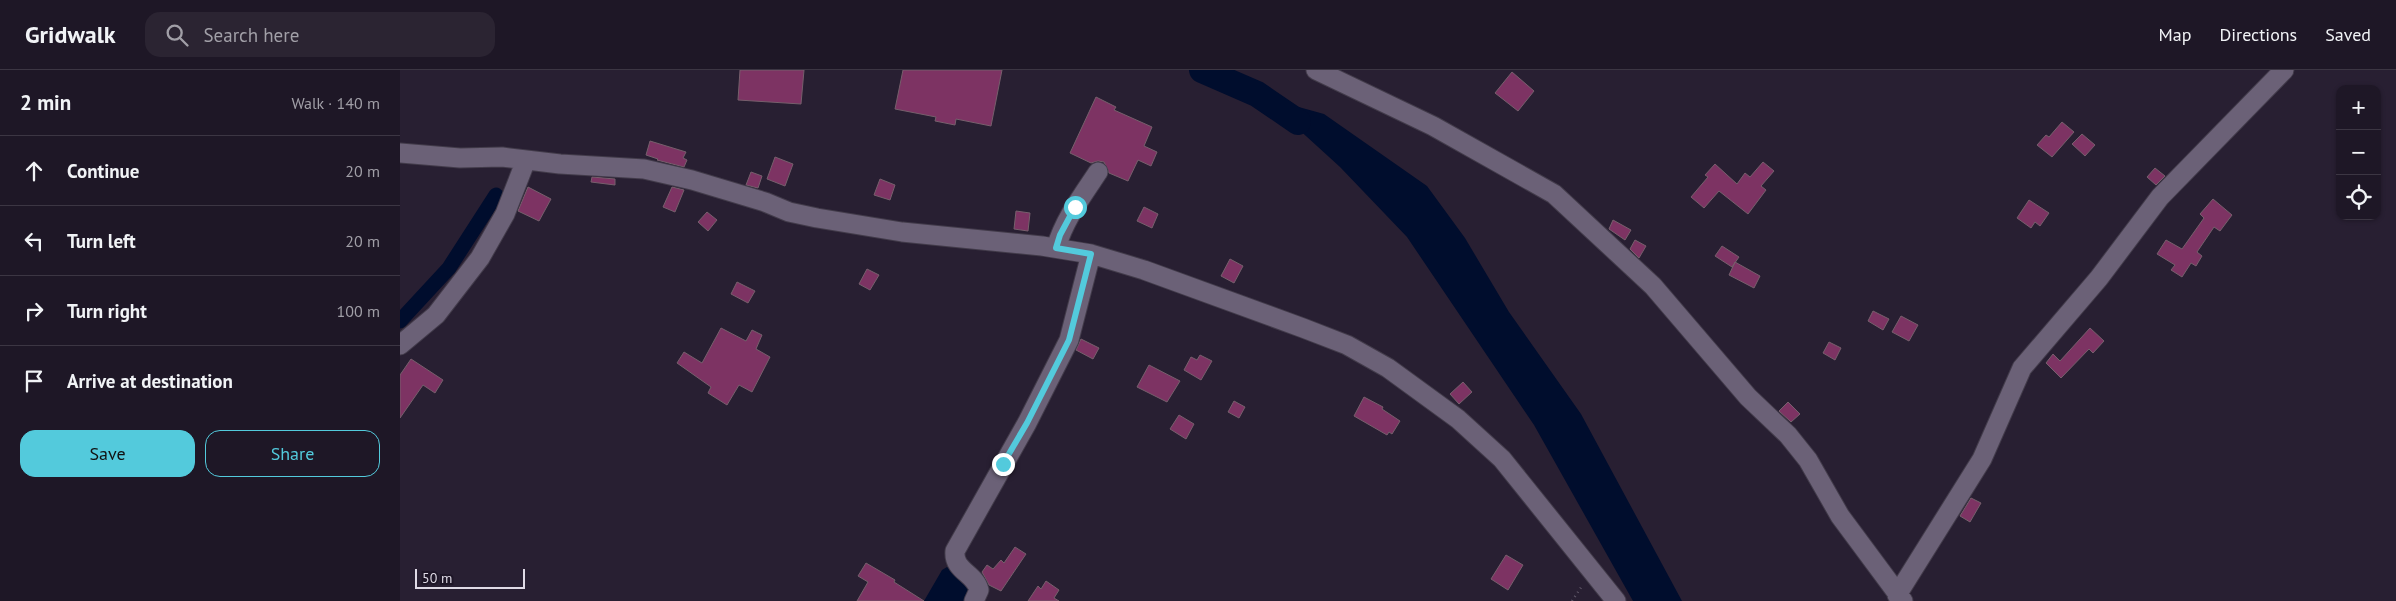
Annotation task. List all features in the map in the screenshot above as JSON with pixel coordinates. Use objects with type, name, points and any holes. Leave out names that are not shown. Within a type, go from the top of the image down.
[{"type":"street","points":[[1316,70],[1433,126],[1554,194],[1653,286],[1748,397],[1788,435],[1808,460],[1840,516],[1900,598],[1982,459],[2022,368],[2099,278],[2160,197],[2284,70]]},
{"type":"street","points":[[400,153],[460,158],[502,157],[644,169],[692,180],[765,202],[789,212],[817,218],[902,232],[1056,248],[1091,254],[1144,270],[1303,328],[1347,345],[1388,368],[1458,419],[1502,459],[1616,601]]},
{"type":"street","points":[[400,346],[436,315],[480,258],[505,214],[526,160]]},
{"type":"street","points":[[1056,248],[1060,235],[1075,207],[1098,172]]},
{"type":"street","points":[[974,601],[979,590],[977,584],[957,566],[954,559],[955,551],[1027,423],[1069,340],[1091,254]]},
{"type":"water","points":[[1263,97],[1324,114],[1427,186],[1465,238],[1509,312],[1581,414],[1682,601],[1633,601],[1534,425],[1407,237],[1340,167]]},
{"type":"water","points":[[947,567],[970,588],[965,601],[924,601],[942,570]]},
{"type":"building","points":[[740,70],[804,70],[801,104],[738,100]]},
{"type":"building","points":[[903,70],[1002,70],[991,126],[956,119],[955,125],[935,121],[936,117],[895,109]]},
{"type":"building","points":[[1512,72],[1534,91],[1518,111],[1495,93]]},
{"type":"building","points":[[1096,97],[1116,107],[1114,110],[1152,127],[1144,146],[1157,152],[1151,166],[1138,160],[1128,181],[1109,173],[1104,162],[1091,163],[1070,153]]},
{"type":"building","points":[[2062,122],[2074,132],[2052,157],[2037,145],[2046,135],[2049,137]]},
{"type":"building","points":[[2082,134],[2095,145],[2085,156],[2072,144]]},
{"type":"building","points":[[650,141],[686,152],[683,158],[687,160],[684,167],[646,155]]},
{"type":"building","points":[[775,157],[793,164],[785,186],[767,179]]},
{"type":"building","points":[[1763,162],[1774,171],[1761,186],[1766,190],[1748,214],[1719,191],[1704,208],[1691,197],[1708,177],[1705,175],[1715,164],[1737,184],[1745,173],[1750,177]]},
{"type":"building","points":[[2155,168],[2165,176],[2156,185],[2147,177]]},
{"type":"building","points":[[751,172],[762,176],[758,188],[746,185]]},
{"type":"building","points":[[592,177],[615,179],[615,185],[591,182]]},
{"type":"building","points":[[880,179],[895,185],[890,200],[874,195]]},
{"type":"building","points":[[528,187],[551,199],[539,221],[518,211]]},
{"type":"building","points":[[672,187],[684,190],[675,212],[663,207]]},
{"type":"building","points":[[2213,199],[2232,215],[2220,231],[2214,227],[2197,252],[2202,256],[2196,266],[2191,263],[2182,277],[2171,270],[2175,265],[2157,254],[2166,240],[2182,249],[2204,218],[2200,214]]},
{"type":"building","points":[[2029,200],[2049,213],[2040,226],[2035,222],[2031,228],[2017,218]]},
{"type":"building","points":[[1144,207],[1158,214],[1152,228],[1137,221]]},
{"type":"building","points":[[1016,211],[1030,213],[1028,231],[1014,229]]},
{"type":"building","points":[[707,212],[717,220],[708,231],[698,222]]},
{"type":"building","points":[[1613,220],[1631,230],[1625,240],[1609,229]]},
{"type":"building","points":[[1635,240],[1646,246],[1639,258],[1630,249]]},
{"type":"building","points":[[1722,246],[1739,257],[1732,267],[1715,256]]},
{"type":"building","points":[[1230,259],[1243,266],[1234,283],[1221,276]]},
{"type":"building","points":[[1735,262],[1760,276],[1754,288],[1729,275]]},
{"type":"building","points":[[867,269],[879,275],[870,290],[859,284]]},
{"type":"building","points":[[737,282],[755,291],[748,303],[731,294]]},
{"type":"building","points":[[1873,311],[1889,319],[1883,330],[1868,321]]},
{"type":"building","points":[[1901,316],[1918,325],[1909,341],[1892,332]]},
{"type":"building","points":[[721,328],[746,341],[752,330],[762,335],[756,349],[770,357],[752,392],[739,385],[727,405],[708,393],[711,387],[677,363],[684,352],[702,363]]},
{"type":"building","points":[[2090,328],[2104,341],[2093,353],[2089,349],[2061,378],[2046,363],[2053,354],[2060,361]]},
{"type":"building","points":[[1081,339],[1099,348],[1093,359],[1076,350]]},
{"type":"building","points":[[1829,342],[1841,348],[1835,360],[1823,353]]},
{"type":"building","points":[[1200,355],[1212,361],[1201,380],[1184,370],[1191,357],[1197,360]]},
{"type":"building","points":[[411,359],[443,380],[435,393],[423,385],[400,418],[400,375]]},
{"type":"building","points":[[1149,365],[1180,381],[1167,402],[1137,387]]},
{"type":"building","points":[[1463,382],[1472,392],[1459,404],[1450,394]]},
{"type":"building","points":[[1364,397],[1383,407],[1382,409],[1400,421],[1392,434],[1389,432],[1387,435],[1354,416]]},
{"type":"building","points":[[1234,401],[1245,407],[1239,418],[1228,412]]},
{"type":"building","points":[[1788,402],[1800,414],[1791,422],[1779,411]]},
{"type":"building","points":[[1179,415],[1194,424],[1186,439],[1170,429]]},
{"type":"building","points":[[1971,498],[1981,503],[1970,522],[1960,516]]},
{"type":"building","points":[[1015,547],[1026,554],[1001,591],[989,585],[982,572],[987,565],[993,569],[1001,560],[1004,563]]},
{"type":"building","points":[[1506,555],[1523,565],[1508,590],[1491,579]]},
{"type":"building","points":[[866,563],[895,580],[894,582],[924,601],[857,601],[868,582],[858,576]]},
{"type":"building","points":[[1046,581],[1059,590],[1054,598],[1059,601],[1028,601],[1038,586],[1041,589]]},
{"type":"waterway","points":[[1202,70],[1257,94],[1298,122]]},
{"type":"waterway","points":[[400,321],[449,268],[496,195]]},
{"type":"route","points":[[1003,464],[1027,423],[1069,340],[1091,254],[1056,248],[1060,235],[1075,207]]}]
